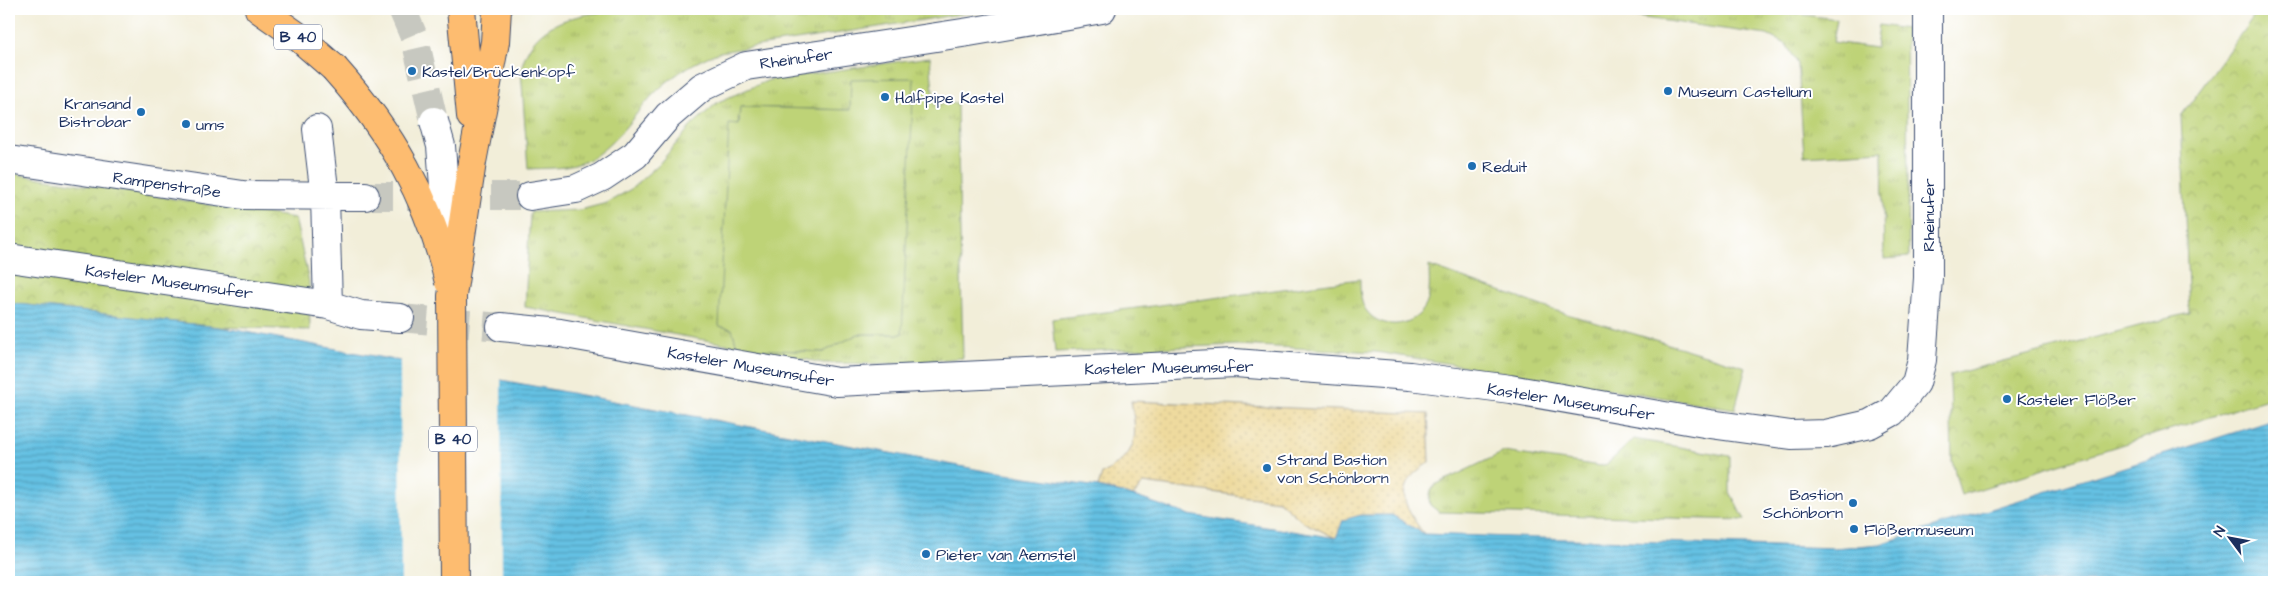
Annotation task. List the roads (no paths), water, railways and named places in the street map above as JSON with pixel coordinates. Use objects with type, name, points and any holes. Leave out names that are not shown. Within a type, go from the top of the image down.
[{"type":"main road","name":"B 40","points":[[259,9],[296,35],[334,68],[363,101],[388,136],[410,174],[428,213],[442,254],[452,296]]},
{"type":"main road","name":"B 40","points":[[461,9],[471,110],[472,162]]},
{"type":"main road","name":"B 40","points":[[454,582],[452,296],[472,162],[495,42],[496,9]]},
{"type":"street","name":"Rheinufer","points":[[530,196],[576,189],[602,177],[635,155],[668,116],[702,87],[746,66],[969,32],[1102,9]]},
{"type":"street","name":"Rheinufer","points":[[1892,412],[1916,383],[1922,360],[1928,278],[1928,9]]},
{"type":"street","points":[[434,121],[441,146],[452,296]]},
{"type":"street","points":[[317,128],[325,197],[328,305]]},
{"type":"street","name":"Rampenstraße","points":[[9,160],[234,194],[325,197]]},
{"type":"street","points":[[325,197],[365,196]]},
{"type":"street","name":"Kasteler Museumsufer","points":[[9,258],[328,305],[361,315],[400,318]]},
{"type":"street","name":"Kasteler Museumsufer","points":[[501,327],[560,333],[837,382],[1235,363],[1410,376],[1490,387],[1710,424],[1791,435],[1826,434],[1870,424],[1892,412]]},
{"type":"water","points":[[9,303],[219,327],[991,472],[1098,487],[1133,496],[1189,515],[1336,538],[1343,520],[1361,515],[1392,515],[1424,534],[1834,548],[1880,544],[2274,420],[2274,582],[9,582]]},
{"type":"tunnel","points":[[402,9],[415,39],[434,121]]},
{"type":"tunnel","points":[[365,196],[530,196]]},
{"type":"tunnel","points":[[400,318],[501,327]]},
{"type":"place","name":"Kastel/Brückenkopf","points":[[412,71]]},
{"type":"place","name":"Museum Castellum","points":[[1668,91]]},
{"type":"place","name":"Halfpipe Kastel","points":[[885,97]]},
{"type":"place","name":"Kransand Bistrobar","points":[[141,112]]},
{"type":"place","name":"ums","points":[[186,124]]},
{"type":"place","name":"Reduit","points":[[1472,166]]},
{"type":"place","name":"Kasteler Flößer","points":[[2007,399]]},
{"type":"place","name":"Strand Bastion von Schönborn","points":[[1267,468]]},
{"type":"place","name":"Bastion Schönborn","points":[[1853,503]]},
{"type":"place","name":"Flößermuseum","points":[[1854,529]]},
{"type":"place","name":"Pieter van Aemstel","points":[[926,554]]}]
